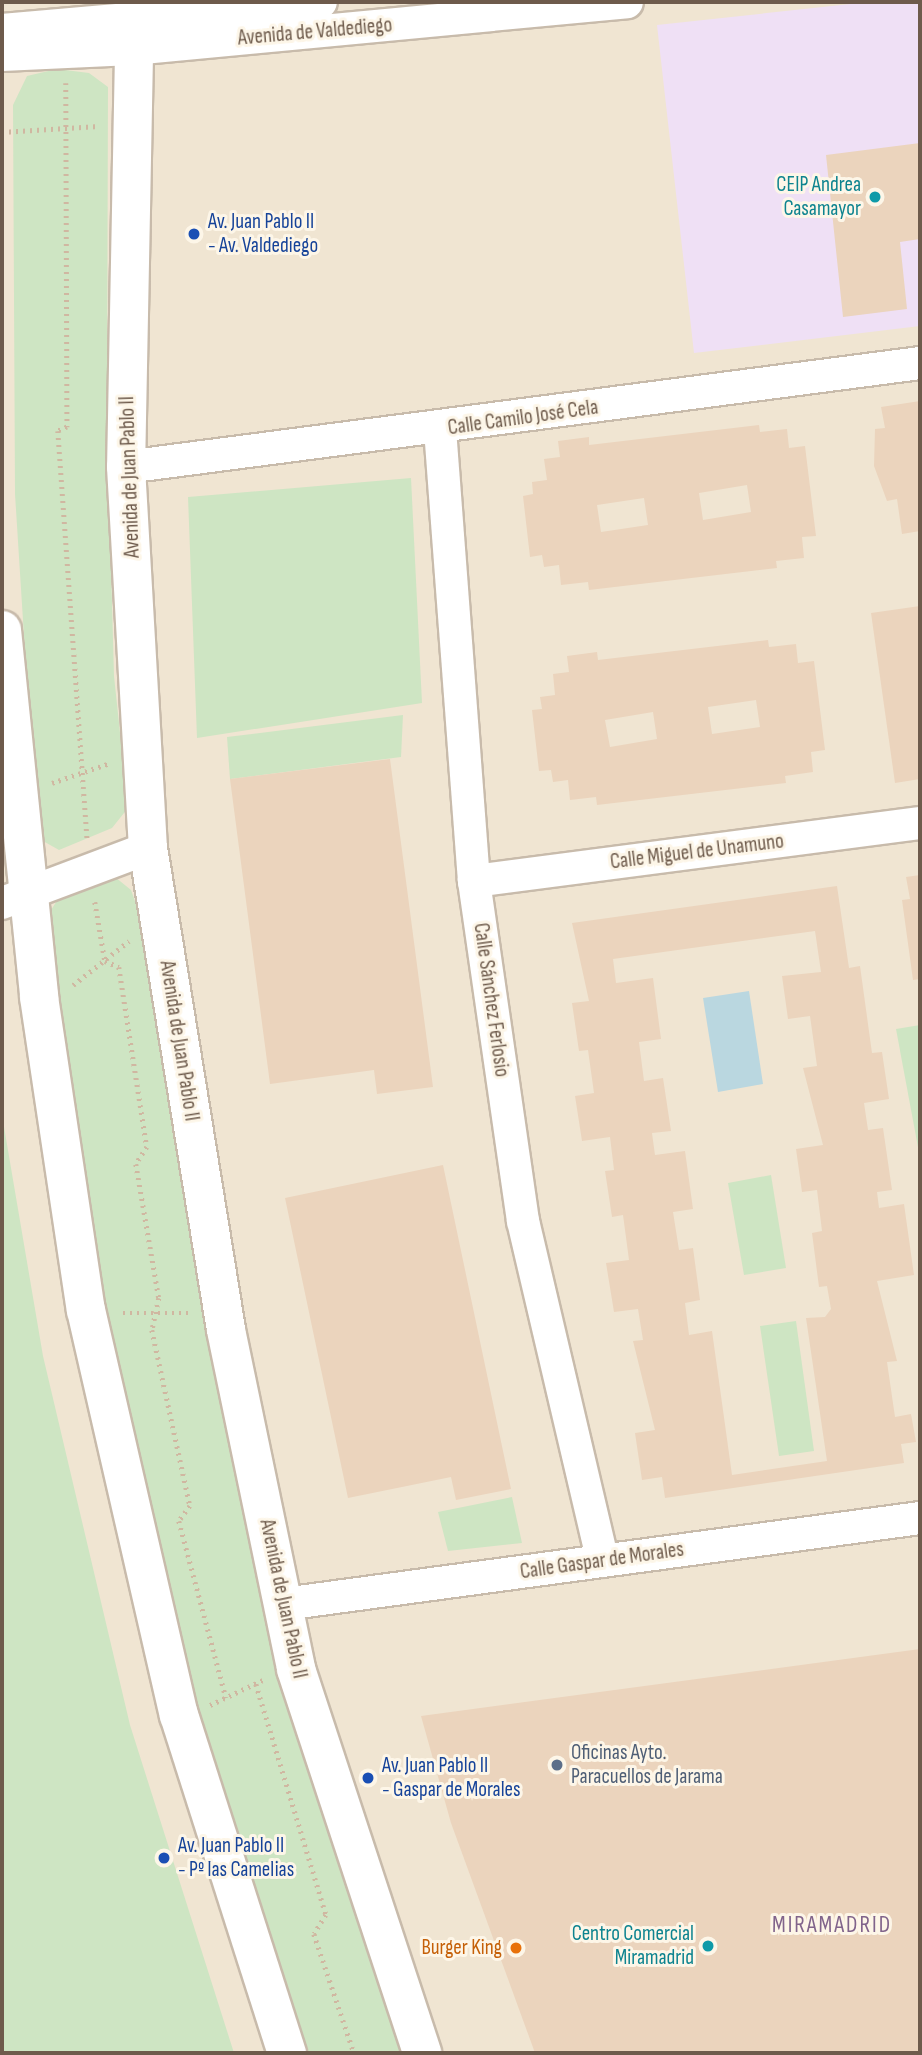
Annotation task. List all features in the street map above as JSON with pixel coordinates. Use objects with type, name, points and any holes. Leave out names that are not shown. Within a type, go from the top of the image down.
[{"type":"street","name":"Avenida de Valdediego","points":[[2,55],[133,24],[321,2]]},
{"type":"street","name":"Avenida de Valdediego","points":[[2,30],[627,2]]},
{"type":"street","name":"Avenida de Juan Pablo II","points":[[133,24],[126,467],[148,848],[226,1330],[296,1669],[422,2053]]},
{"type":"street","name":"Calle Camilo José Cela","points":[[126,467],[440,429],[920,363]]},
{"type":"street","name":"Calle Sánchez Ferlosio","points":[[440,429],[474,881],[523,1221],[603,1561]]},
{"type":"street","points":[[2,630],[13,790],[14,896],[39,996],[86,1310],[179,1715],[287,2053]]},
{"type":"street","name":"Calle Miguel de Unamuno","points":[[474,881],[920,823]]},
{"type":"street","points":[[14,896],[148,848]]},
{"type":"street","name":"Calle Gaspar de Morales","points":[[284,1604],[920,1518]]},
{"type":"path","points":[[2,132],[131,125]]},
{"type":"path","points":[[13,790],[144,758]]},
{"type":"path","points":[[39,996],[77,984],[161,924]]},
{"type":"path","points":[[117,1313],[196,1312]]},
{"type":"path","points":[[179,1715],[296,1669]]},
{"type":"path","points":[[256,1684],[326,1915],[314,1934],[354,2053]]},
{"type":"shaded area","points":[[2,2],[920,2],[920,2053],[2,2053]]},
{"type":"shaded area","points":[[869,2],[920,2],[920,326],[694,353],[657,25]]},
{"type":"green space","points":[[57,69],[89,73],[108,87],[107,419],[114,676],[128,808],[112,828],[59,850],[43,841],[36,826],[15,494],[13,105],[27,76]]},
{"type":"green space","points":[[411,478],[422,703],[197,738],[188,497]]},
{"type":"green space","points":[[403,715],[401,757],[230,779],[227,737]]},
{"type":"green space","points":[[115,877],[131,890],[141,918],[246,1521],[338,1857],[401,2053],[301,2053],[171,1616],[105,1313],[46,918],[58,899]]},
{"type":"green space","points":[[920,1025],[920,1158],[896,1029]]},
{"type":"green space","points":[[2,1115],[43,1356],[130,1725],[234,2053],[2,2053]]},
{"type":"green space","points":[[771,1175],[786,1268],[744,1275],[728,1183]]},
{"type":"green space","points":[[796,1321],[814,1451],[779,1456],[760,1326]]},
{"type":"green space","points":[[512,1497],[522,1543],[448,1551],[438,1512]]},
{"type":"water","points":[[749,991],[763,1084],[718,1092],[703,998]]},
{"type":"building","name":"CEIP Andrea Casamayor","points":[[920,143],[920,239],[900,242],[907,309],[843,317],[826,155]]},
{"type":"building","points":[[920,401],[920,531],[902,534],[897,499],[887,501],[874,466],[875,429],[885,428],[881,407]]},
{"type":"building","points":[[759,425],[760,432],[787,429],[789,448],[805,446],[816,536],[802,537],[804,558],[776,561],[777,568],[589,590],[588,582],[561,585],[559,565],[544,567],[542,555],[530,557],[523,496],[533,494],[532,482],[547,480],[544,459],[560,457],[558,441],[589,437],[589,445]],"holes":[[[747,485],[751,512],[703,520],[699,493]],[[644,498],[648,525],[601,532],[597,505]]]},
{"type":"building","points":[[920,606],[920,779],[895,783],[871,613]]},
{"type":"building","points":[[768,640],[769,647],[796,644],[798,663],[814,661],[825,750],[811,752],[813,772],[785,776],[786,783],[597,805],[596,797],[570,800],[568,780],[553,782],[551,770],[539,771],[532,710],[542,709],[540,697],[555,695],[553,674],[569,672],[567,656],[597,652],[598,660]],"holes":[[[756,700],[760,727],[712,734],[708,707]],[[653,712],[657,739],[610,747],[605,720]]]},
{"type":"building","points":[[390,759],[433,1087],[377,1094],[374,1070],[270,1084],[230,779]]},
{"type":"building","points":[[920,875],[920,979],[913,980],[902,900],[910,899],[906,877]]},
{"type":"building","points":[[837,886],[849,968],[860,966],[872,1053],[882,1052],[889,1099],[864,1103],[868,1130],[883,1128],[892,1190],[877,1192],[879,1208],[904,1204],[914,1275],[877,1281],[897,1361],[887,1362],[895,1417],[911,1414],[916,1442],[901,1444],[904,1463],[665,1498],[662,1477],[642,1480],[635,1433],[655,1430],[633,1341],[643,1340],[638,1309],[614,1312],[606,1263],[629,1260],[623,1215],[612,1217],[605,1171],[614,1170],[610,1137],[582,1141],[575,1096],[594,1093],[588,1050],[579,1051],[572,1003],[589,1001],[572,923]],"holes":[[[815,931],[821,972],[782,976],[788,1019],[810,1016],[817,1066],[803,1068],[823,1145],[796,1149],[802,1192],[817,1190],[822,1231],[812,1233],[819,1287],[827,1286],[831,1309],[825,1317],[806,1318],[827,1461],[732,1475],[712,1331],[689,1335],[685,1303],[700,1300],[693,1248],[679,1250],[673,1212],[693,1209],[685,1151],[655,1155],[652,1133],[671,1131],[663,1078],[644,1081],[639,1042],[661,1039],[653,978],[616,983],[613,959]]]},
{"type":"building","points":[[443,1165],[511,1489],[456,1500],[451,1477],[348,1498],[285,1198]]},
{"type":"building","name":"Centro Comercial Miramadrid","points":[[920,1649],[920,2053],[535,2053],[451,1823],[421,1716]]},
{"type":"place","name":"CEIP Andrea Casamayor","points":[[875,197]]},
{"type":"place","name":"Av. Juan Pablo II - Av. Valdediego","points":[[194,234]]},
{"type":"place","name":"Oficinas Ayto. Paracuellos de Jarama","points":[[557,1765]]},
{"type":"place","name":"Av. Juan Pablo II - Gaspar de Morales","points":[[368,1778]]},
{"type":"place","name":"Av. Juan Pablo II - Pº las Camelias","points":[[164,1858]]},
{"type":"place","name":"Centro Comercial Miramadrid","points":[[708,1946]]},
{"type":"place","name":"Burger King","points":[[516,1948]]},
{"type":"district","name":"MIRAMADRID","points":[[832,1925]]}]
